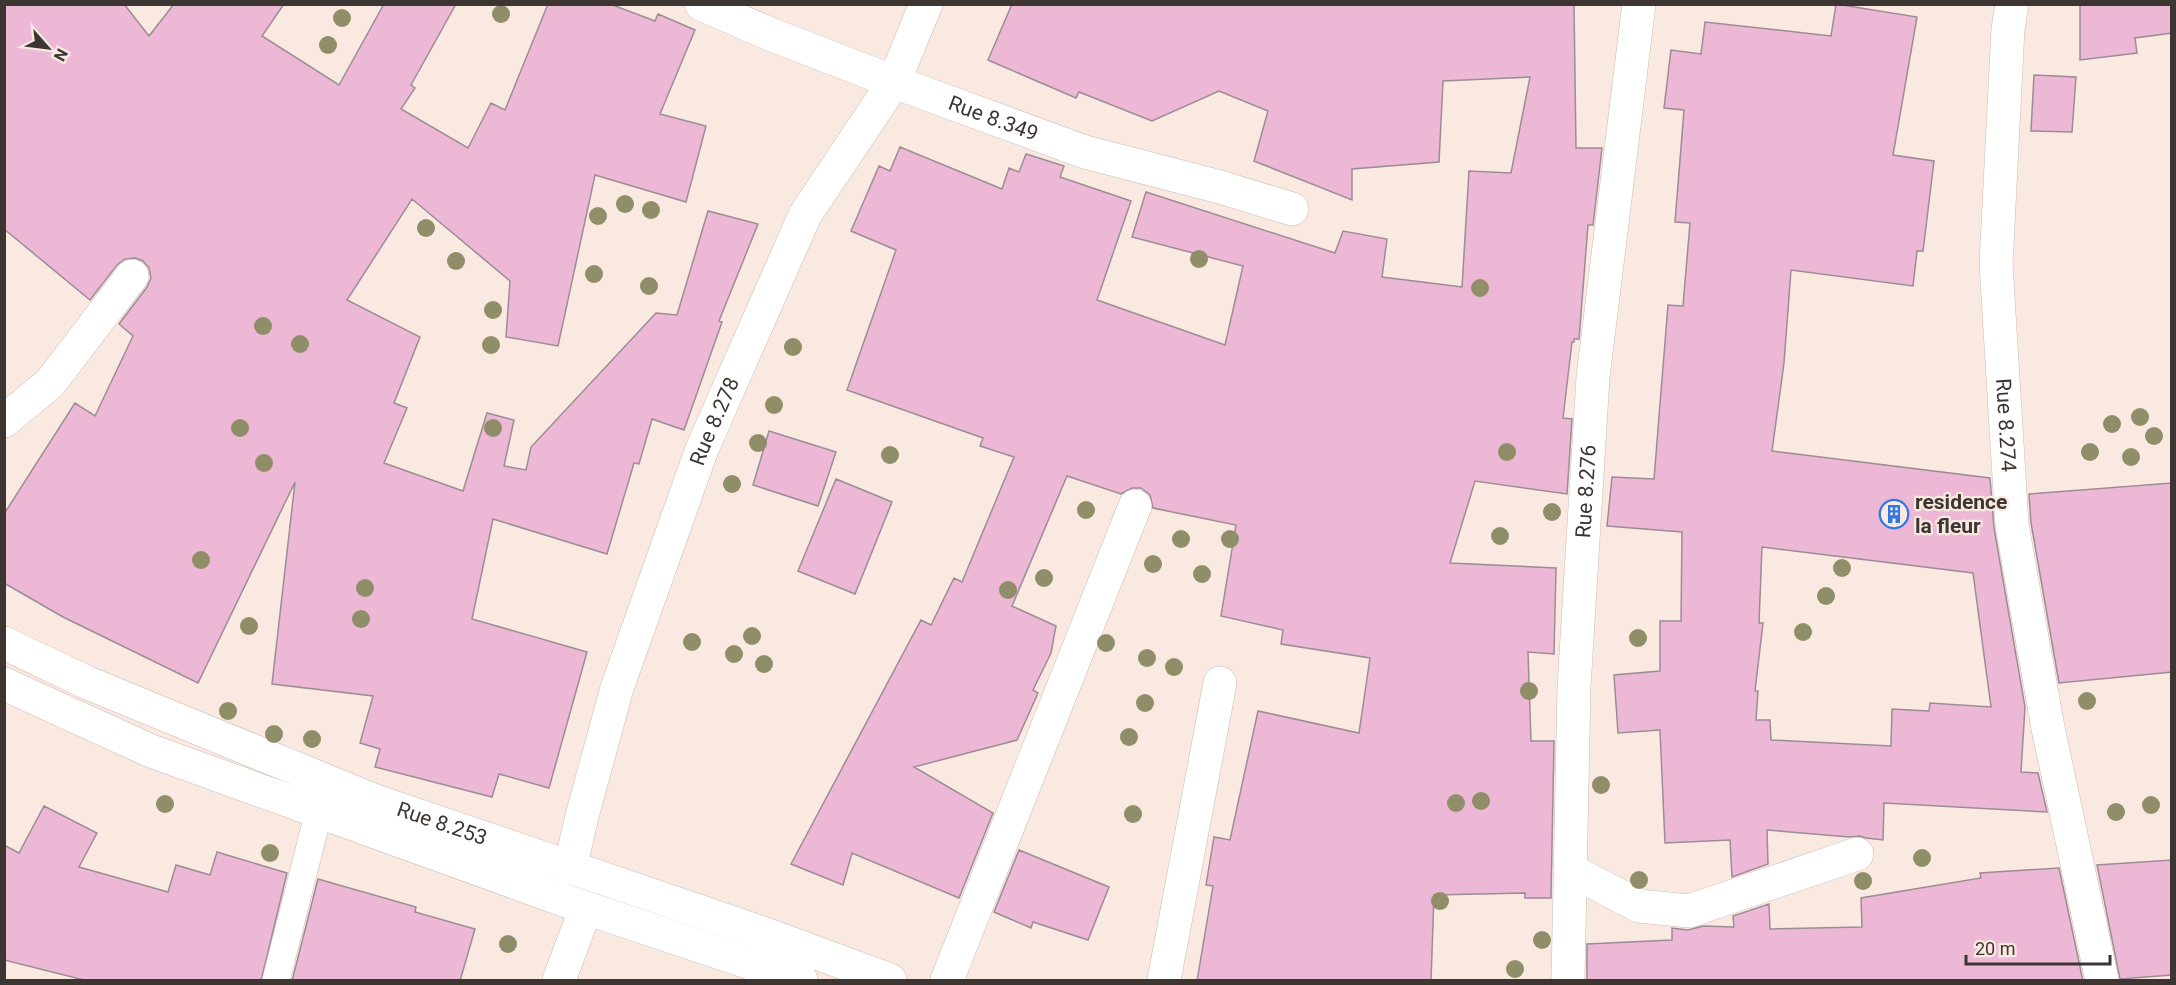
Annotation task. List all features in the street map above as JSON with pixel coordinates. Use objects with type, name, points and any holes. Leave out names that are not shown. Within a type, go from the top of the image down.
[{"type":"main road","name":"Rue 8.349","points":[[701,4],[770,34],[894,82],[1085,152],[1220,187],[1292,209]]},
{"type":"main road","name":"Rue 8.278","points":[[570,868],[582,816],[618,688],[702,449],[805,215],[894,82],[926,4]]},
{"type":"main road","name":"Rue 8.276","points":[[1568,981],[1574,687],[1593,377],[1639,4]]},
{"type":"main road","name":"Rue 8.274","points":[[2012,4],[2008,29],[1996,264],[2012,525],[2048,728],[2102,981]]},
{"type":"main road","points":[[4,421],[50,382],[132,276]]},
{"type":"main road","points":[[947,981],[1135,506]]},
{"type":"main road","name":"Rue 8.253","points":[[4,643],[88,683],[373,800],[760,932],[890,981]]},
{"type":"main road","points":[[1164,981],[1220,682]]},
{"type":"main road","name":"Rue 8.253","points":[[4,684],[151,751],[586,908],[801,981]]},
{"type":"main road","points":[[1570,870],[1639,906],[1689,911],[1857,854]]},
{"type":"main road","points":[[559,981],[586,908]]},
{"type":"lane","points":[[276,981],[319,811]]},
{"type":"building","points":[[4,4],[124,4],[149,36],[174,4],[284,4],[262,36],[339,85],[384,4],[456,4],[411,85],[415,88],[401,109],[468,148],[491,103],[505,110],[548,4],[610,4],[655,21],[658,14],[695,30],[660,114],[706,126],[686,202],[595,175],[558,346],[506,337],[510,281],[412,199],[347,300],[420,337],[394,403],[407,408],[384,463],[463,491],[487,413],[514,420],[504,466],[526,470],[531,447],[656,313],[677,315],[708,211],[758,224],[719,321],[722,322],[684,430],[652,419],[639,464],[634,463],[607,554],[493,519],[472,619],[587,652],[549,788],[499,774],[492,797],[375,767],[380,749],[360,743],[373,696],[272,684],[295,482],[198,683],[63,617],[4,583],[4,514],[75,403],[95,416],[133,336],[119,324],[147,287],[151,278],[149,268],[143,261],[135,258],[125,259],[117,265],[90,300],[4,229]]},
{"type":"building","points":[[1012,4],[1574,4],[1576,148],[1602,148],[1593,225],[1588,225],[1579,339],[1574,339],[1572,342],[1563,418],[1572,419],[1567,494],[1475,481],[1450,563],[1556,568],[1554,654],[1528,652],[1531,741],[1554,741],[1551,898],[1525,898],[1525,893],[1434,895],[1431,981],[1197,981],[1213,886],[1206,885],[1214,837],[1230,840],[1258,711],[1359,733],[1370,658],[1281,644],[1283,630],[1221,616],[1236,525],[1153,508],[1150,495],[1141,488],[1132,488],[1121,494],[1067,476],[1012,606],[1056,626],[1051,653],[1033,690],[1038,693],[1017,740],[914,767],[993,813],[959,898],[852,853],[843,885],[791,864],[921,620],[931,625],[954,578],[962,582],[1014,457],[980,446],[983,438],[847,390],[896,250],[851,231],[879,166],[890,171],[900,147],[1002,189],[1009,168],[1019,172],[1026,154],[1064,166],[1060,177],[1131,201],[1097,300],[1225,345],[1243,266],[1132,237],[1146,192],[1335,253],[1343,231],[1387,239],[1382,277],[1462,287],[1469,171],[1511,173],[1530,77],[1443,81],[1439,162],[1352,169],[1352,200],[1254,161],[1268,111],[1219,91],[1152,121],[1079,92],[1076,98],[988,60]]},
{"type":"building","points":[[1836,4],[1917,17],[1893,155],[1934,161],[1923,251],[1917,251],[1913,286],[1791,270],[1784,363],[1772,451],[1990,478],[1994,528],[2025,707],[2021,772],[2038,773],[2047,812],[1884,803],[1883,840],[1860,836],[1767,830],[1768,864],[1732,877],[1730,840],[1665,843],[1660,730],[1618,733],[1614,675],[1660,671],[1660,621],[1681,621],[1682,532],[1607,526],[1612,477],[1654,479],[1668,305],[1683,306],[1690,223],[1675,222],[1684,110],[1664,108],[1671,50],[1701,54],[1705,22],[1831,36]],"holes":[[[1762,547],[1973,573],[1991,707],[1930,703],[1929,711],[1892,709],[1891,746],[1771,740],[1770,720],[1756,720],[1758,691],[1755,691],[1763,623],[1759,623]]]},
{"type":"building","points":[[2080,4],[2172,4],[2172,33],[2135,38],[2137,53],[2080,60]]},
{"type":"building","points":[[2034,75],[2076,77],[2072,132],[2031,131]]},
{"type":"building","points":[[769,431],[836,452],[818,506],[753,485]]},
{"type":"building","points":[[836,479],[892,502],[855,594],[798,571]]},
{"type":"building","points":[[2172,483],[2172,672],[2059,683],[2031,523],[2029,494]]},
{"type":"building","points":[[44,806],[97,833],[79,867],[168,892],[176,865],[210,875],[217,852],[287,873],[261,981],[88,981],[4,960],[4,845],[19,853]]},
{"type":"building","points":[[1019,850],[1109,887],[1088,940],[1033,922],[1031,928],[994,912]]},
{"type":"building","points":[[2172,860],[2172,975],[2120,979],[2097,865]]},
{"type":"building","points":[[2059,868],[2083,981],[1587,981],[1587,944],[1672,940],[1672,928],[1688,930],[1703,926],[1734,927],[1733,916],[1769,904],[1770,929],[1862,927],[1861,898],[1981,878],[1980,873]]},
{"type":"building","points":[[318,879],[416,907],[415,912],[475,929],[460,981],[292,981]]},
{"type":"place","name":"residence la fleur","points":[[1894,514]]}]
